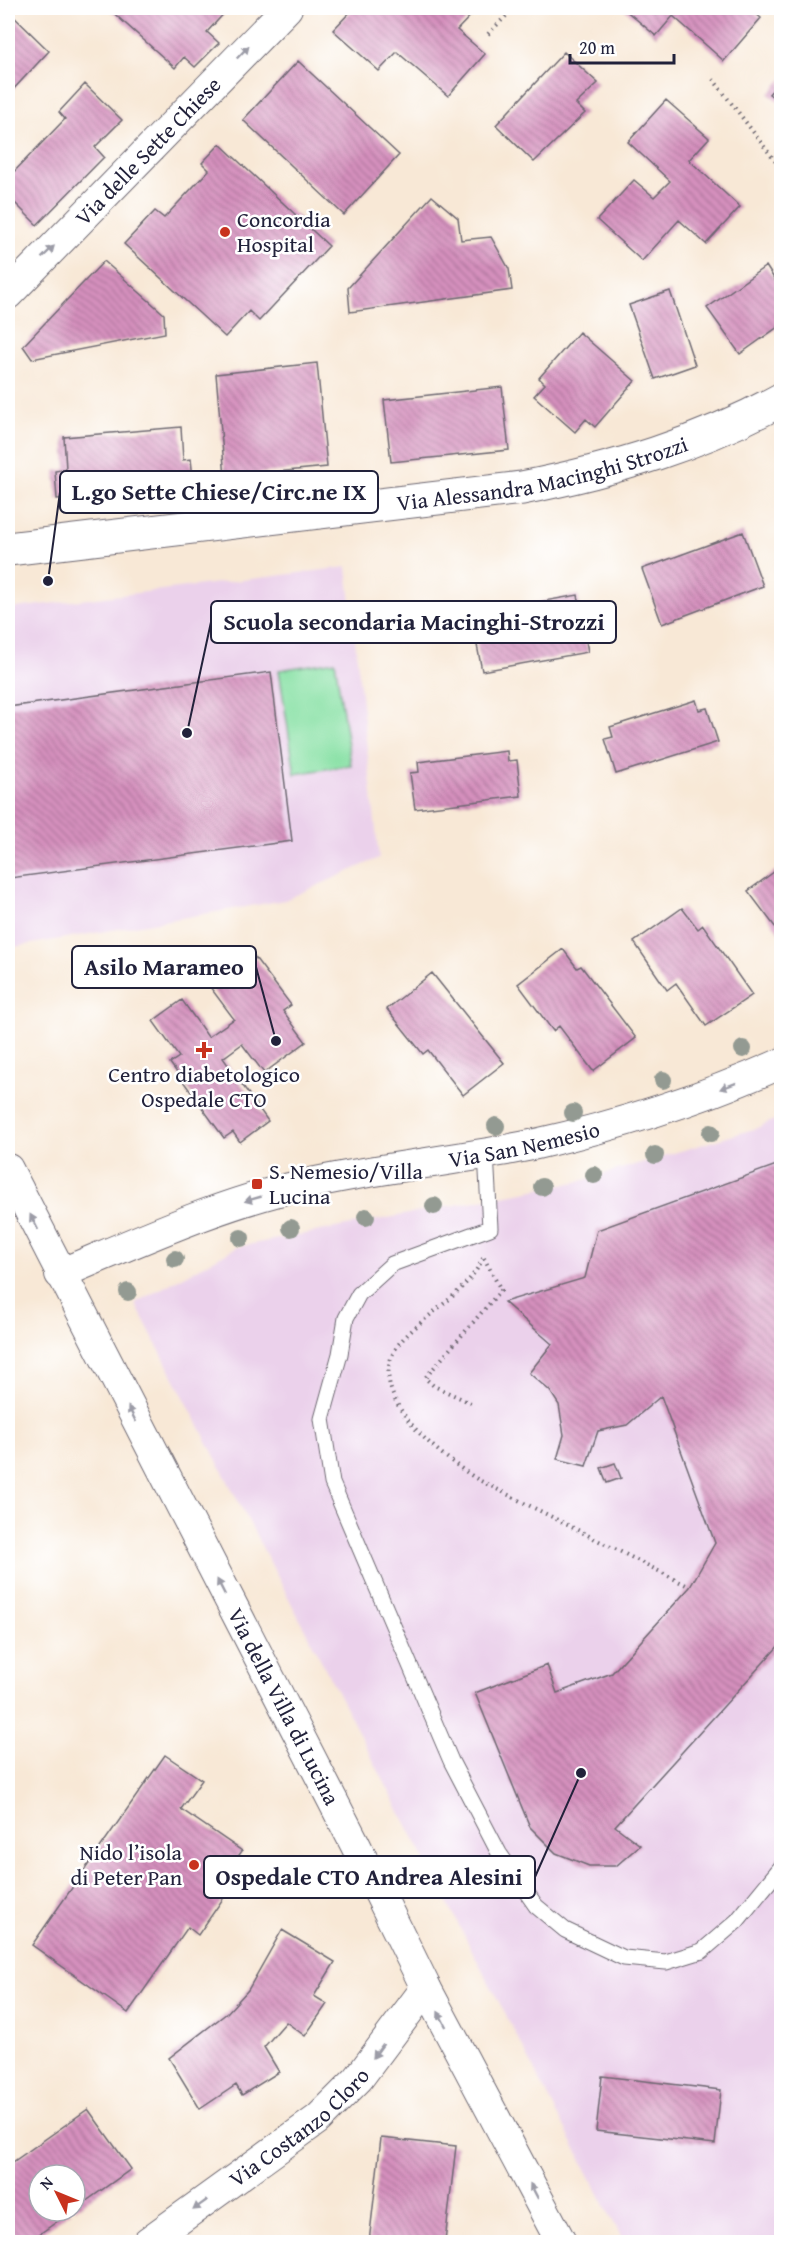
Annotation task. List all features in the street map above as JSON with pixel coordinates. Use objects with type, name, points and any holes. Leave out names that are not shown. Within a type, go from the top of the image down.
[{"type":"street","name":"Via delle Sette Chiese","points":[[8,294],[286,8]]},
{"type":"street","name":"Via Alessandra Macinghi Strozzi","points":[[8,549],[522,488],[596,472],[651,456],[729,426],[782,399]]},
{"type":"street","name":"Via San Nemesio","points":[[60,1274],[173,1226],[314,1182],[536,1144],[667,1107],[727,1087],[782,1063]]},
{"type":"street","name":"Via della Villa di Lucina","points":[[8,1170],[355,1844],[426,1988],[561,2242]]},
{"type":"street","name":"Via Costanzo Cloro","points":[[148,2242],[318,2119],[358,2079],[426,1988]]},
{"type":"lane","points":[[486,1153],[490,1228],[392,1264],[359,1294],[346,1318],[340,1354],[322,1419],[332,1483],[451,1761],[499,1853],[536,1906],[565,1930],[624,1958],[666,1962],[702,1951],[737,1921],[782,1866]]},
{"type":"path","points":[[488,34],[514,8]]},
{"type":"path","points":[[713,79],[782,170]]},
{"type":"path","points":[[490,1228],[476,1274],[404,1338],[391,1358],[388,1372],[392,1393],[409,1422],[444,1458],[477,1479],[690,1587]]},
{"type":"path","points":[[471,1403],[434,1386],[425,1378],[501,1290],[483,1257]]},
{"type":"shaded area","points":[[347,567],[379,858],[285,900],[8,948],[8,609]]},
{"type":"shaded area","points":[[781,1117],[781,2242],[624,2242],[135,1303],[237,1247],[581,1181],[757,1128]]},
{"type":"green space","points":[[335,661],[351,765],[295,774],[279,670]]},
{"type":"building","points":[[108,8],[229,8],[207,32],[219,43],[195,67],[184,57],[175,68]]},
{"type":"building","points":[[354,8],[478,8],[457,30],[485,54],[448,96],[397,52],[379,71],[333,30]]},
{"type":"building","points":[[623,8],[749,8],[761,18],[724,61],[673,16],[656,36]]},
{"type":"building","points":[[8,11],[49,51],[8,95]]},
{"type":"building","points":[[564,52],[598,83],[576,104],[585,113],[534,162],[496,125]]},
{"type":"building","points":[[298,61],[399,155],[344,215],[243,120]]},
{"type":"building","points":[[782,79],[782,104],[769,94]]},
{"type":"building","points":[[85,84],[122,120],[95,147],[104,157],[37,225],[8,196],[8,178],[65,119],[59,112]]},
{"type":"building","points":[[666,100],[709,138],[689,160],[740,207],[706,244],[679,220],[642,261],[597,220],[634,180],[654,197],[670,181],[628,142]]},
{"type":"building","name":"Concordia Hospital","points":[[220,144],[329,246],[259,321],[249,311],[225,337],[124,244],[155,211],[164,218],[209,170],[202,163]]},
{"type":"building","points":[[432,196],[458,218],[461,240],[491,237],[509,269],[512,290],[350,312],[348,288]]},
{"type":"building","points":[[104,261],[164,314],[165,333],[32,359],[23,346]]},
{"type":"building","points":[[766,266],[777,283],[782,280],[782,324],[740,354],[707,308]]},
{"type":"building","points":[[670,291],[695,365],[655,379],[629,305]]},
{"type":"building","points":[[579,332],[635,381],[595,427],[586,419],[575,432],[534,396],[545,384],[539,378]]},
{"type":"building","points":[[317,363],[327,467],[225,477],[216,374]]},
{"type":"building","points":[[502,387],[509,450],[391,462],[384,400]]},
{"type":"building","points":[[181,427],[183,460],[191,459],[194,488],[57,499],[55,471],[66,469],[64,437]]},
{"type":"building","points":[[743,532],[763,586],[662,624],[642,569]]},
{"type":"building","points":[[578,595],[588,652],[482,671],[471,614]]},
{"type":"building","points":[[271,672],[292,841],[10,878],[8,707]]},
{"type":"building","points":[[696,700],[699,710],[707,708],[718,742],[616,774],[605,739],[613,737],[610,727]]},
{"type":"building","points":[[507,751],[508,761],[517,760],[521,796],[415,809],[410,773],[419,772],[418,762]]},
{"type":"building","points":[[782,866],[782,936],[748,891]]},
{"type":"building","points":[[682,908],[698,929],[703,925],[752,995],[706,1026],[676,983],[667,990],[634,942]]},
{"type":"building","points":[[563,949],[577,968],[581,966],[636,1038],[593,1071],[559,1026],[553,1031],[518,984]]},
{"type":"building","name":"Centro diabetologico Ospedale CTO","points":[[250,951],[291,1005],[283,1011],[306,1042],[264,1073],[242,1044],[223,1058],[268,1121],[240,1142],[233,1132],[224,1138],[170,1063],[179,1057],[153,1021],[182,1000],[208,1037],[234,1019],[207,983]]},
{"type":"building","points":[[432,973],[504,1063],[463,1095],[428,1050],[423,1054],[387,1009]]},
{"type":"building","points":[[782,1163],[782,1642],[615,1826],[640,1845],[616,1866],[589,1866],[556,1853],[530,1827],[475,1693],[547,1665],[557,1693],[612,1673],[690,1587],[715,1543],[661,1396],[627,1425],[598,1431],[586,1466],[557,1459],[564,1435],[559,1405],[550,1391],[529,1373],[552,1344],[504,1302],[585,1278],[597,1230]]},
{"type":"building","points":[[615,1463],[621,1478],[607,1483],[601,1468]]},
{"type":"building","points":[[165,1755],[202,1780],[181,1809],[242,1851],[217,1886],[227,1893],[198,1935],[188,1927],[128,2013],[32,1945]]},
{"type":"building","points":[[282,1930],[335,1962],[314,1996],[327,2004],[305,2036],[286,2022],[264,2047],[279,2072],[242,2095],[236,2085],[200,2109],[169,2058],[227,2013],[248,1990]]},
{"type":"building","points":[[602,2076],[721,2090],[715,2144],[596,2131]]},
{"type":"building","points":[[88,2109],[131,2169],[87,2200],[87,2163],[27,2163],[27,2223],[55,2223],[28,2242],[8,2242],[8,2161],[10,2164]]},
{"type":"building","points":[[381,2138],[456,2146],[445,2242],[369,2242]]},
{"type":"place","name":"Concordia Hospital","points":[[225,232]]},
{"type":"place","name":"L.go Sette Chiese/Circ.ne IX","points":[[48,581]]},
{"type":"place","name":"Scuola secondaria Macinghi-Strozzi","points":[[187,733]]},
{"type":"place","name":"Asilo Marameo","points":[[276,1041]]},
{"type":"place","name":"Centro diabetologico Ospedale CTO","points":[[204,1050]]},
{"type":"place","name":"S. Nemesio/Villa Lucina","points":[[257,1184]]},
{"type":"place","name":"Ospedale CTO Andrea Alesini","points":[[581,1773]]},
{"type":"place","name":"Nido l’isola di Peter Pan","points":[[194,1865]]}]
